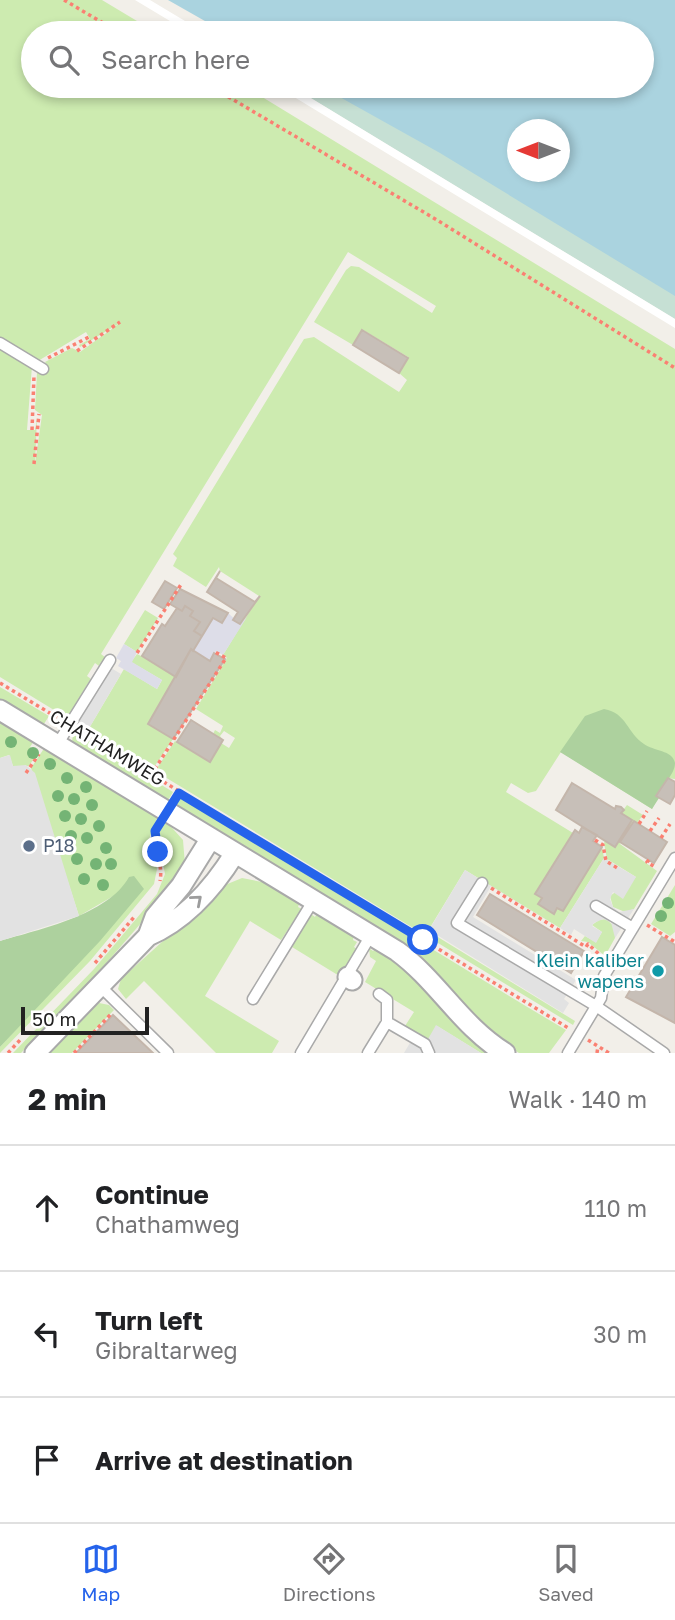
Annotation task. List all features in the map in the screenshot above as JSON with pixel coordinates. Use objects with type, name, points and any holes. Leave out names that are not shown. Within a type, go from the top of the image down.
[{"type":"street","name":"CHATHAMWEG","points":[[0,710],[408,960],[460,1017],[505,1053]]},
{"type":"street","points":[[148,936],[155,917],[181,886],[211,838]]},
{"type":"street","points":[[35,1053],[95,977],[148,936],[165,928],[209,890],[235,853]]},
{"type":"lane","points":[[0,343],[43,369]]},
{"type":"lane","points":[[53,743],[69,725],[110,660]]},
{"type":"lane","points":[[568,1053],[601,998],[604,976],[675,858]]},
{"type":"lane","points":[[482,883],[457,923],[596,1006],[658,1051]]},
{"type":"lane","points":[[253,999],[313,901]]},
{"type":"lane","points":[[596,906],[635,923]]},
{"type":"lane","points":[[301,1053],[350,979],[371,935]]},
{"type":"lane","points":[[95,977],[168,1053]]},
{"type":"lane","points":[[368,1053],[387,1022],[387,1000],[379,995]]},
{"type":"lane","points":[[387,1022],[425,1044],[429,1053]]},
{"type":"path","points":[[64,0],[100,21]]},
{"type":"path","points":[[230,98],[437,220],[675,369]]},
{"type":"path","points":[[74,344],[78,351],[120,322]]},
{"type":"path","points":[[33,414],[41,414],[34,464]]},
{"type":"path","points":[[137,653],[182,583]]},
{"type":"path","points":[[151,775],[226,659],[215,652]]},
{"type":"path","name":"CHATHAMWEG","points":[[0,683],[609,1053]]},
{"type":"path","points":[[26,773],[53,743]]},
{"type":"path","points":[[157,889],[162,864],[154,835],[179,793]]},
{"type":"path","points":[[639,824],[647,811]]},
{"type":"path","points":[[650,831],[659,818]]},
{"type":"path","points":[[661,838],[670,824]]},
{"type":"path","points":[[595,840],[603,845],[606,861],[620,869]]},
{"type":"path","points":[[482,883],[586,947],[588,944],[592,947],[590,949],[612,962]]},
{"type":"path","points":[[95,977],[143,906]]},
{"type":"path","points":[[635,923],[675,942]]},
{"type":"path","points":[[74,1053],[120,1005]]},
{"type":"path","points":[[8,1053],[26,1034]]},
{"type":"path","points":[[597,1053],[598,1046]]},
{"type":"green space","points":[[0,0],[102,0],[137,21],[21,21],[21,98],[264,98],[675,349],[675,779],[667,778],[652,809],[561,752],[536,791],[528,793],[511,783],[506,792],[573,833],[536,894],[542,898],[539,904],[554,914],[602,847],[604,858],[560,928],[465,870],[428,931],[575,1021],[573,1025],[155,771],[175,741],[209,762],[221,743],[229,748],[235,738],[224,731],[220,736],[223,740],[213,734],[215,730],[220,733],[223,726],[196,709],[227,658],[223,655],[259,596],[220,571],[219,567],[206,587],[173,566],[177,558],[173,554],[304,339],[314,337],[399,392],[407,380],[399,373],[408,357],[363,330],[353,345],[314,322],[346,270],[351,266],[359,267],[432,313],[436,306],[348,252],[101,654],[106,658],[99,666],[95,663],[87,676],[91,679],[67,718],[0,677],[0,347],[32,366],[27,430],[35,430],[37,418],[35,464],[42,415],[35,410],[37,372],[42,373],[47,365],[45,362],[72,348],[80,352],[120,323],[80,347],[79,345],[90,339],[86,332],[38,361],[0,338]]},
{"type":"green space","points":[[311,98],[631,98],[675,183],[675,319]]},
{"type":"green space","points":[[145,610],[158,618],[137,652],[124,644]]},
{"type":"green space","points":[[145,650],[142,656],[176,677],[148,724],[173,739],[152,770],[88,730],[124,669],[157,689],[162,680],[131,662],[137,654],[141,656]]},
{"type":"green space","points":[[0,687],[49,716],[42,727],[0,701]]},
{"type":"green space","points":[[604,709],[618,715],[638,740],[667,753],[675,763],[652,809],[560,752],[585,716]]},
{"type":"green space","points":[[0,720],[34,741],[30,747],[38,752],[29,766],[13,766],[9,755],[0,758]]},
{"type":"green space","points":[[73,731],[173,792],[167,802],[72,743]]},
{"type":"green space","points":[[45,747],[158,816],[149,839],[157,869],[154,884],[90,961],[0,1053],[0,1047],[119,917],[122,891],[79,916],[31,768]]},
{"type":"green space","points":[[181,796],[566,1030],[549,1053],[519,1053],[497,1039],[452,997],[174,807]]},
{"type":"green space","points":[[627,805],[643,815],[637,823],[633,821],[620,844],[657,871],[634,909],[625,912],[613,907],[610,896],[636,877],[607,859],[604,843],[605,841],[616,846],[632,820],[621,813]]},
{"type":"green space","points":[[165,820],[183,840],[185,865],[154,908],[97,974],[21,1053],[13,1053],[94,969],[157,894],[165,874],[158,836]]},
{"type":"green space","points":[[134,876],[144,889],[100,941],[0,1047],[0,941],[90,911],[119,890],[129,877]]},
{"type":"green space","points":[[242,878],[267,883],[300,902],[298,907],[302,909],[281,940],[250,921],[205,996],[279,1041],[272,1053],[216,1053],[144,981],[126,999],[118,989],[121,979],[225,885]]},
{"type":"green space","points":[[675,885],[675,932],[670,936],[651,924]]},
{"type":"green space","points":[[317,913],[354,935],[353,940],[357,942],[354,947],[357,949],[341,977],[292,947],[311,914],[315,917]]},
{"type":"green space","points":[[606,919],[615,927],[615,938],[605,956],[588,942],[581,941],[585,936],[596,942],[602,932],[592,925]]},
{"type":"green space","points":[[369,948],[373,951],[376,948],[407,971],[490,1053],[481,1053],[437,1026],[428,1040],[405,1026],[414,1012],[365,982],[376,961],[370,957]]},
{"type":"green space","points":[[99,1003],[109,1005],[114,1010],[72,1053],[48,1053]]},
{"type":"shaded area","points":[[228,613],[240,624],[247,617],[223,655],[216,651],[210,661],[193,651],[213,618]]},
{"type":"shaded area","points":[[124,644],[137,652],[132,662],[162,680],[157,689],[118,666],[121,661],[116,658]]},
{"type":"shaded area","points":[[101,662],[121,674],[88,730],[67,718]]},
{"type":"shaded area","name":"P18","points":[[10,755],[13,766],[26,765],[35,773],[79,916],[0,941],[0,758]]},
{"type":"shaded area","points":[[604,858],[636,877],[623,899],[613,892],[610,899],[619,912],[634,909],[615,938],[611,922],[603,919],[594,923],[592,926],[602,932],[596,943],[574,929],[571,935],[560,928]]},
{"type":"shaded area","points":[[465,870],[491,886],[473,917],[576,980],[564,999],[569,1003],[563,1013],[429,930]]},
{"type":"shaded area","points":[[436,1025],[481,1053],[404,1053],[411,1041],[423,1048]]},
{"type":"water","points":[[168,0],[675,0],[675,296],[440,153],[341,98],[654,98],[654,21],[205,21]]},
{"type":"pier","points":[[135,0],[150,0],[185,21],[170,21]]},
{"type":"pier","points":[[296,98],[311,98],[675,319],[675,328]]},
{"type":"building","points":[[362,330],[408,358],[399,373],[353,345]]},
{"type":"building","points":[[220,571],[216,578],[255,602],[260,596],[240,624],[233,620],[238,612],[207,592]]},
{"type":"building","points":[[165,581],[177,588],[164,609],[152,602]]},
{"type":"building","points":[[180,589],[228,613],[222,623],[213,618],[202,636],[194,631],[200,622],[190,616],[193,611],[185,606],[182,611],[170,604]]},
{"type":"building","points":[[185,606],[193,611],[190,616],[200,622],[194,631],[202,636],[193,651],[191,649],[176,677],[142,656],[162,624],[165,626],[177,608],[182,611]]},
{"type":"building","points":[[191,649],[210,661],[214,653],[225,659],[173,739],[148,724]]},
{"type":"building","points":[[191,720],[223,740],[210,762],[177,742]]},
{"type":"building","points":[[668,778],[675,782],[675,795],[670,804],[656,796]]},
{"type":"building","points":[[572,783],[615,809],[616,806],[621,807],[624,810],[621,813],[632,820],[615,847],[556,810]]},
{"type":"building","points":[[634,821],[667,842],[654,863],[620,842]]},
{"type":"building","points":[[582,827],[597,835],[593,841],[602,847],[563,911],[557,908],[554,914],[538,904],[542,898],[535,894],[575,830],[579,833]]},
{"type":"building","points":[[490,894],[584,951],[571,973],[477,915]]},
{"type":"building","name":"Klein kaliber wapens","points":[[662,937],[675,945],[675,1023],[626,997]]},
{"type":"building","points":[[113,1015],[153,1053],[76,1053]]},
{"type":"place","name":"P18","points":[[29,846]]},
{"type":"place","name":"Klein kaliber wapens","points":[[658,971]]},
{"type":"route","points":[[158,852],[154,840],[155,831],[179,793],[423,940]]}]
